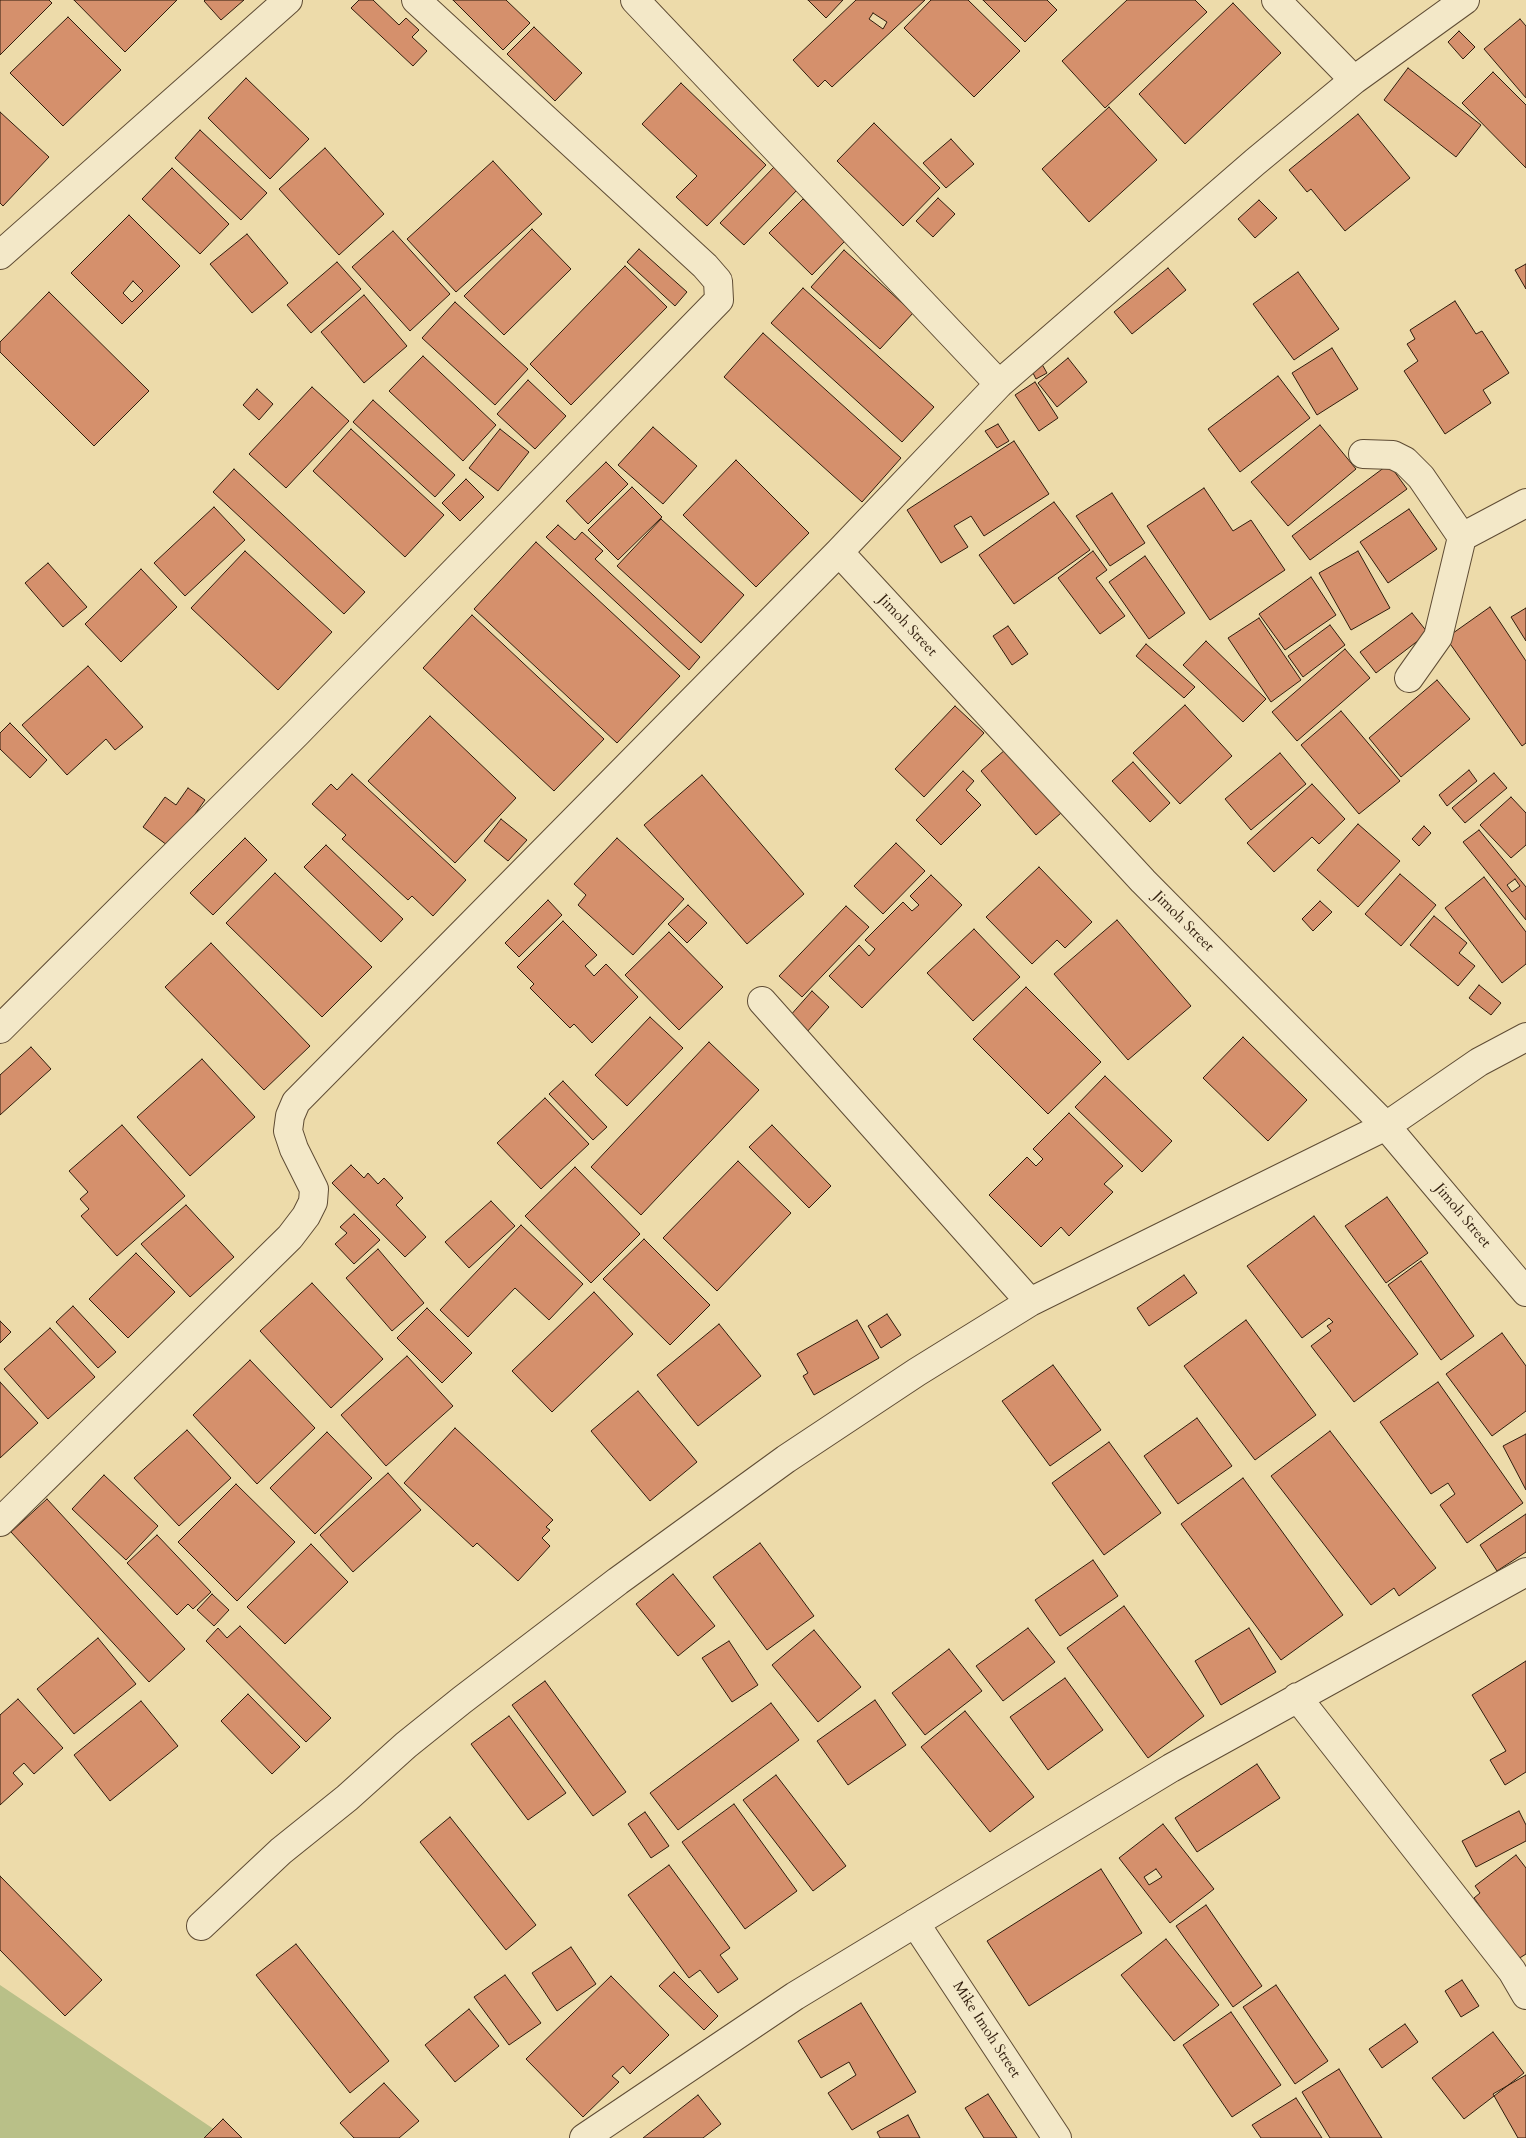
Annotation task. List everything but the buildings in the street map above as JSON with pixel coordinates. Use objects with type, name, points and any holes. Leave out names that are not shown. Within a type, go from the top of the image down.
[{"type":"street","points":[[0,255],[288,0]]},
{"type":"street","points":[[0,1029],[297,733],[719,300],[718,281],[705,266],[416,0]]},
{"type":"street","points":[[635,0],[1000,384]]},
{"type":"street","points":[[1276,0],[1354,80]]},
{"type":"street","points":[[0,1522],[290,1237],[306,1216],[313,1202],[314,1189],[294,1149],[288,1131],[290,1116],[296,1102],[839,552],[1000,384],[1255,162],[1354,80],[1465,0]]},
{"type":"street","points":[[1363,454],[1393,455],[1405,461],[1421,477],[1462,537],[1438,637],[1409,678]]},
{"type":"street","points":[[1462,537],[1526,503]]},
{"type":"street","name":"Jimoh Street","points":[[839,552],[1143,881],[1386,1126],[1526,1292]]},
{"type":"street","points":[[762,1002],[1030,1302]]},
{"type":"street","points":[[201,1926],[281,1851],[348,1798],[406,1745],[610,1587],[786,1459],[917,1372],[1030,1302],[1386,1126],[1480,1062],[1526,1037]]},
{"type":"street","points":[[584,2138],[795,1996],[1171,1768],[1526,1572]]},
{"type":"street","points":[[1297,1697],[1512,1971],[1526,1995]]},
{"type":"street","name":"Mike Imoh Street","points":[[915,1923],[1057,2138]]},
{"type":"green space","points":[[0,1985],[227,2138],[0,2138]]}]
